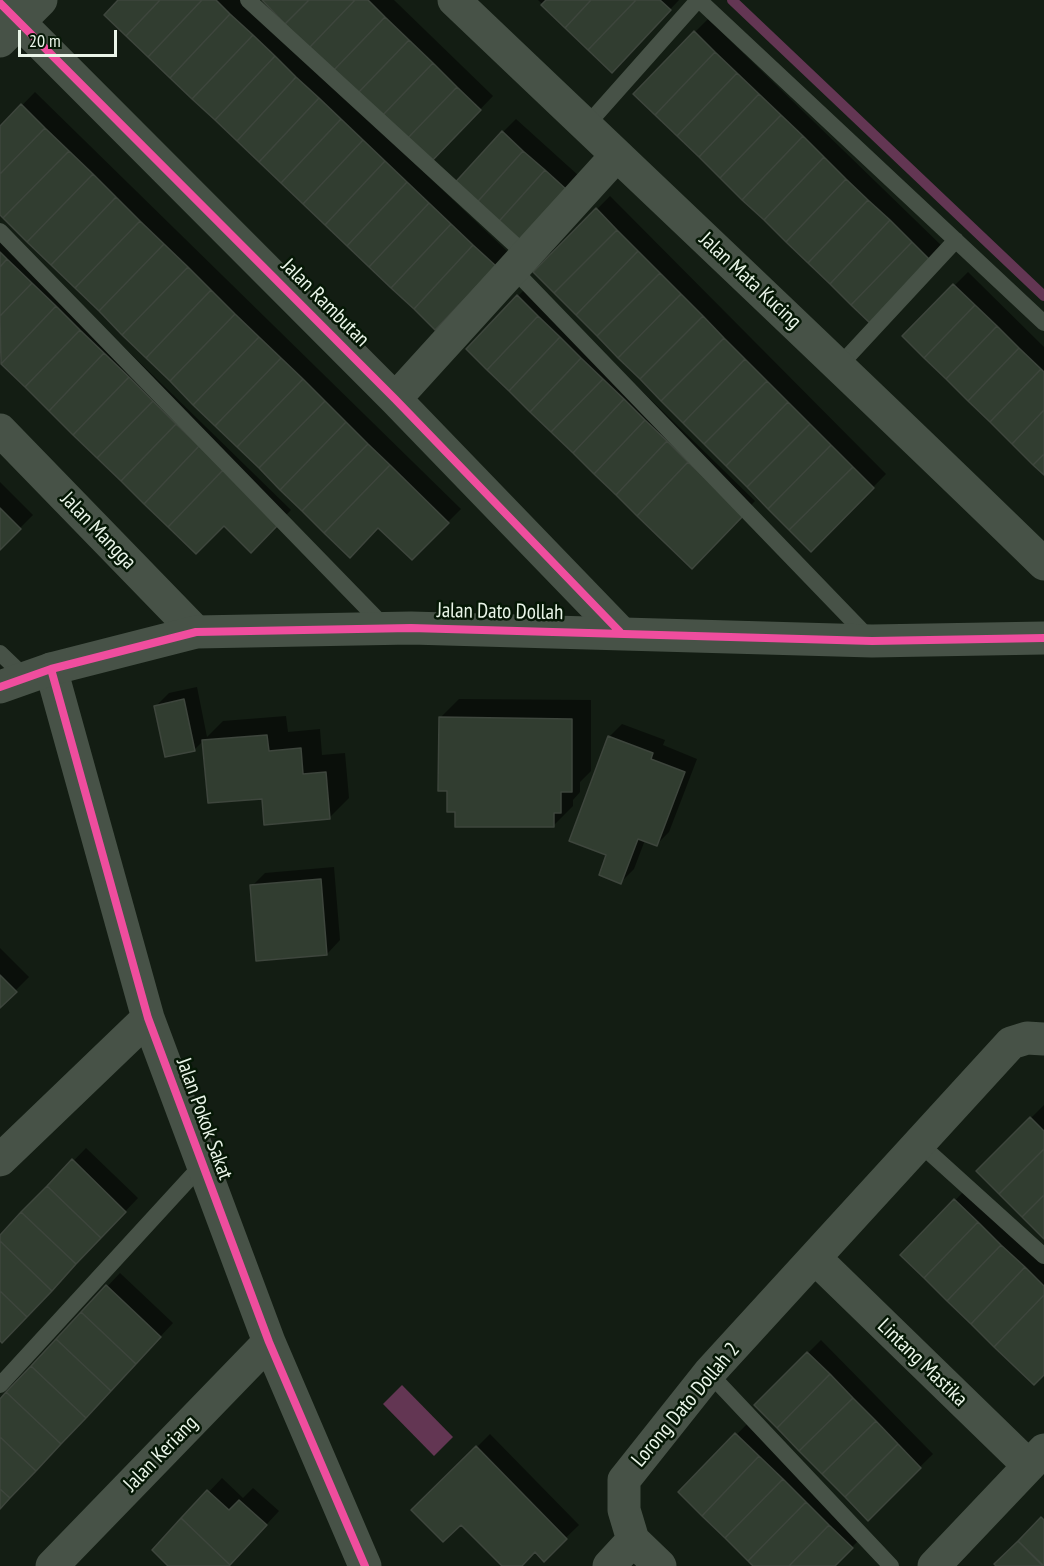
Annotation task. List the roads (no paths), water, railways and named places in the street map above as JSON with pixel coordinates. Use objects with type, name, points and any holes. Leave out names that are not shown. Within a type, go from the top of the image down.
[{"type":"street","name":"Jalan Mata Kucing","points":[[454,0],[616,156],[840,365],[1044,564]]},
{"type":"street","name":"Jalan Rambutan","points":[[15,16],[395,399],[620,632]]},
{"type":"street","points":[[395,399],[616,156]]},
{"type":"street","name":"Jalan Mangga","points":[[0,430],[196,632]]},
{"type":"street","name":"Jalan Dato Dollah","points":[[25,678],[196,632],[387,628],[620,632],[872,641],[1044,638]]},
{"type":"street","name":"Jalan Pokok Sakat","points":[[25,678],[201,1166],[269,1342],[365,1566]]},
{"type":"street","points":[[0,1160],[148,1018]]},
{"type":"street","name":"Lorong Dato Dollah 2","points":[[660,1566],[633,1539],[624,1510],[624,1480],[709,1373],[816,1259],[1011,1043],[1027,1038],[1044,1039]]},
{"type":"street","name":"Lintang Mastika","points":[[816,1259],[1037,1458]]},
{"type":"street","name":"Jalan Keriang","points":[[52,1566],[269,1342]]},
{"type":"street","points":[[934,1566],[1037,1458]]},
{"type":"street","points":[[609,1566],[633,1539]]},
{"type":"lane","points":[[248,0],[520,262],[872,641]]},
{"type":"lane","points":[[586,126],[698,0],[1044,323]]},
{"type":"lane","points":[[0,231],[387,628]]},
{"type":"lane","points":[[840,365],[956,240]]},
{"type":"lane","points":[[0,653],[25,678]]},
{"type":"lane","points":[[920,1144],[1044,1256]]},
{"type":"lane","points":[[0,1385],[201,1166]]},
{"type":"lane","points":[[709,1373],[891,1566]]},
{"type":"waterway","points":[[732,0],[1044,296]]}]
